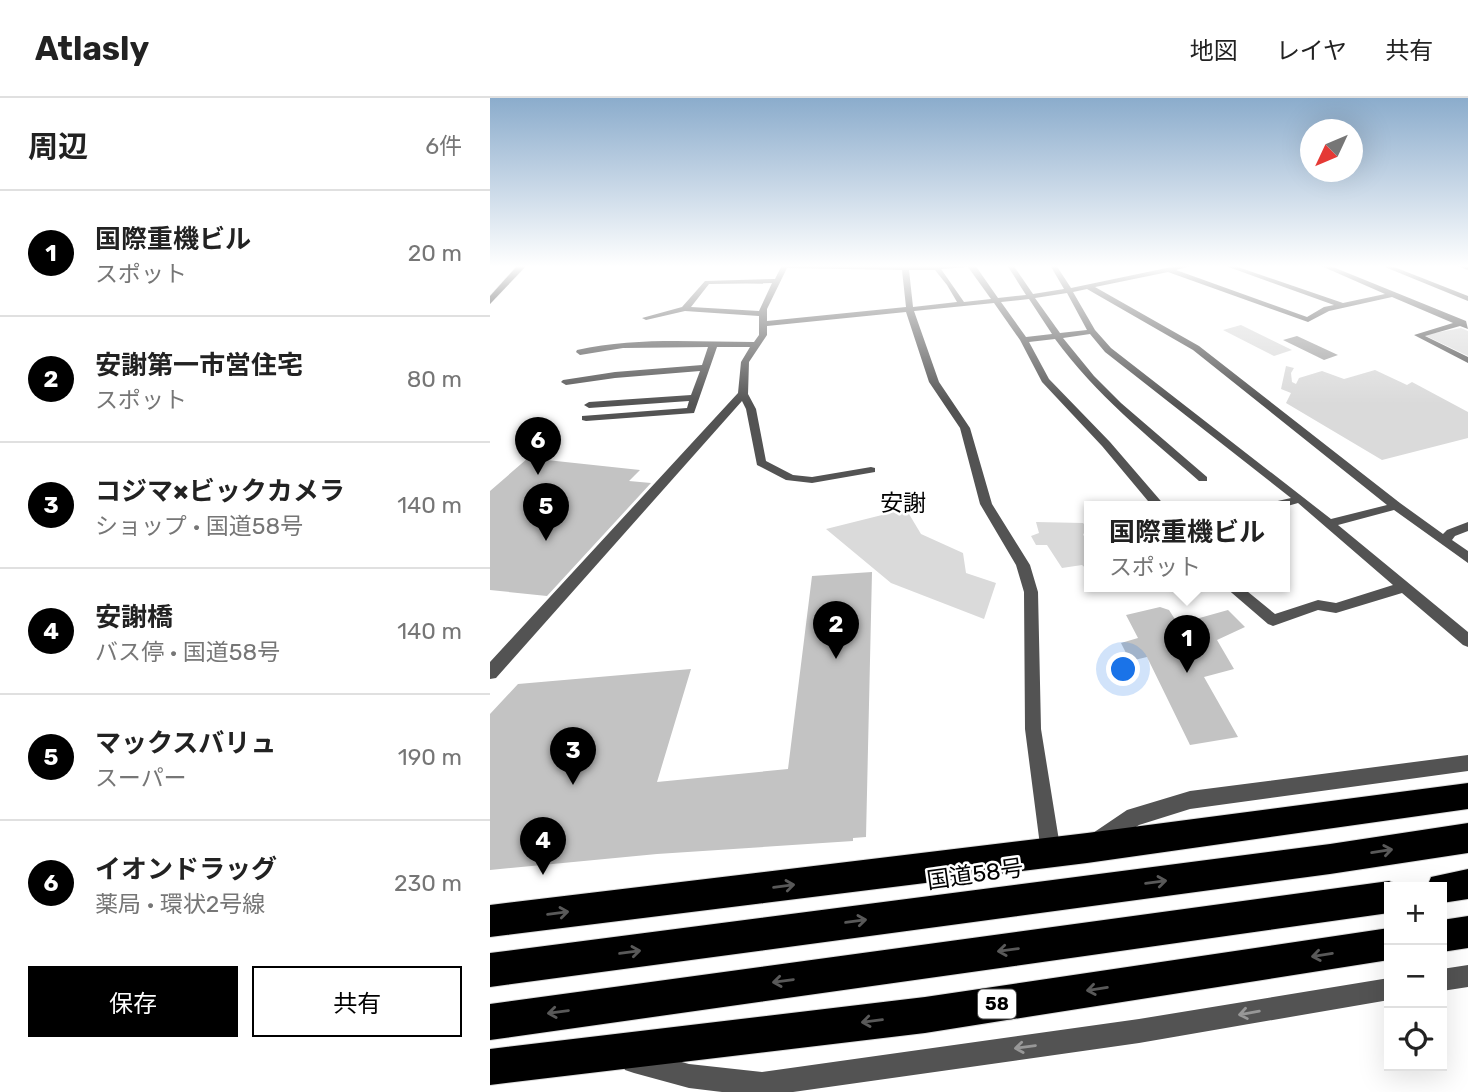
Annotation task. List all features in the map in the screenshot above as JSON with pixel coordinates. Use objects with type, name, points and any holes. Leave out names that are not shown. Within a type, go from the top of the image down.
[{"type":"highway","points":[[490,921],[1051,853],[1468,796]]},
{"type":"highway","name":"国道58号","points":[[490,970],[1330,859],[1468,838]]},
{"type":"highway","points":[[1447,887],[1468,884]]},
{"type":"highway","points":[[490,1022],[1384,898]]},
{"type":"highway","points":[[1447,935],[1468,932]]},
{"type":"highway","name":"58","points":[[490,1067],[925,1015],[1384,945]]},
{"type":"street","points":[[646,318],[675,311]]},
{"type":"street","points":[[704,311],[764,319],[904,311]]},
{"type":"street","points":[[763,311],[763,335],[745,362],[743,394],[751,409],[761,463],[790,478],[812,480],[871,470]]},
{"type":"street","points":[[910,311],[934,382],[965,428],[986,504],[1023,565],[1031,592],[1033,729],[1051,853]]},
{"type":"street","points":[[1004,311],[1024,340],[1045,380],[1107,444],[1155,501]]},
{"type":"street","points":[[1042,311],[1057,336],[1092,380],[1203,479]]},
{"type":"street","points":[[1081,311],[1090,332],[1159,391],[1300,499],[1468,641]]},
{"type":"street","points":[[1133,311],[1196,348],[1396,506],[1468,558]]},
{"type":"street","points":[[1284,311],[1308,320],[1323,311]]},
{"type":"street","points":[[1433,311],[1465,324]]},
{"type":"street","points":[[1465,324],[1418,335],[1468,360]]},
{"type":"street","points":[[1024,340],[1090,332]]},
{"type":"street","points":[[580,352],[637,344],[756,345]]},
{"type":"street","points":[[586,418],[691,411],[713,345]]},
{"type":"street","points":[[565,382],[615,374],[704,368]]},
{"type":"street","points":[[490,673],[743,394]]},
{"type":"street","points":[[589,405],[696,398]]},
{"type":"street","points":[[1290,502],[1300,499]]},
{"type":"street","points":[[1329,523],[1396,506]]},
{"type":"street","points":[[1445,540],[1451,533],[1468,527]]},
{"type":"street","points":[[1238,592],[1273,620],[1318,605],[1336,608],[1404,587]]},
{"type":"street","points":[[1087,848],[1134,817],[1190,800],[1468,763]]},
{"type":"street","points":[[1447,979],[1468,976]]},
{"type":"street","points":[[603,1052],[689,1076],[761,1088],[1139,1031],[1384,990]]},
{"type":"shaded area","points":[[1241,325],[1292,350],[1274,356],[1223,330]]},
{"type":"shaded area","points":[[1461,328],[1468,331],[1468,356],[1424,335]]},
{"type":"shaded area","points":[[1297,336],[1338,355],[1324,360],[1283,340]]},
{"type":"shaded area","points":[[1286,366],[1294,368],[1291,373],[1292,382],[1296,384],[1299,378],[1322,371],[1344,379],[1375,370],[1407,385],[1412,382],[1468,412],[1468,438],[1382,460],[1286,403],[1291,393],[1281,389]]},
{"type":"shaded area","points":[[906,509],[921,534],[963,553],[966,573],[996,583],[984,619],[891,583],[826,529]]},
{"type":"shaded area","points":[[1036,522],[1083,523],[1084,567],[1062,568],[1047,545],[1036,545],[1031,536],[1039,533]]},
{"type":"building","points":[[528,458],[640,470],[629,481],[651,483],[547,596],[490,590],[490,491]]},
{"type":"building","points":[[872,572],[866,837],[853,838],[853,841],[657,854],[490,870],[490,714],[518,684],[691,669],[657,782],[788,769],[812,576]]},
{"type":"building","points":[[1160,607],[1169,610],[1178,624],[1228,610],[1245,627],[1217,640],[1234,669],[1204,677],[1238,737],[1190,745],[1147,657],[1130,661],[1121,643],[1138,638],[1126,615]]},
{"type":"place","name":"イオンドラッグ","points":[[538,475]]},
{"type":"place","name":"マックスバリュ","points":[[546,541]]},
{"type":"place","name":"安謝第一市営住宅","points":[[836,659]]},
{"type":"place","name":"国際重機ビル","points":[[1187,673]]},
{"type":"place","name":"コジマ×ビックカメラ","points":[[573,785]]},
{"type":"place","name":"安謝橋","points":[[543,875]]},
{"type":"district","name":"安謝","points":[[903,503]]}]
